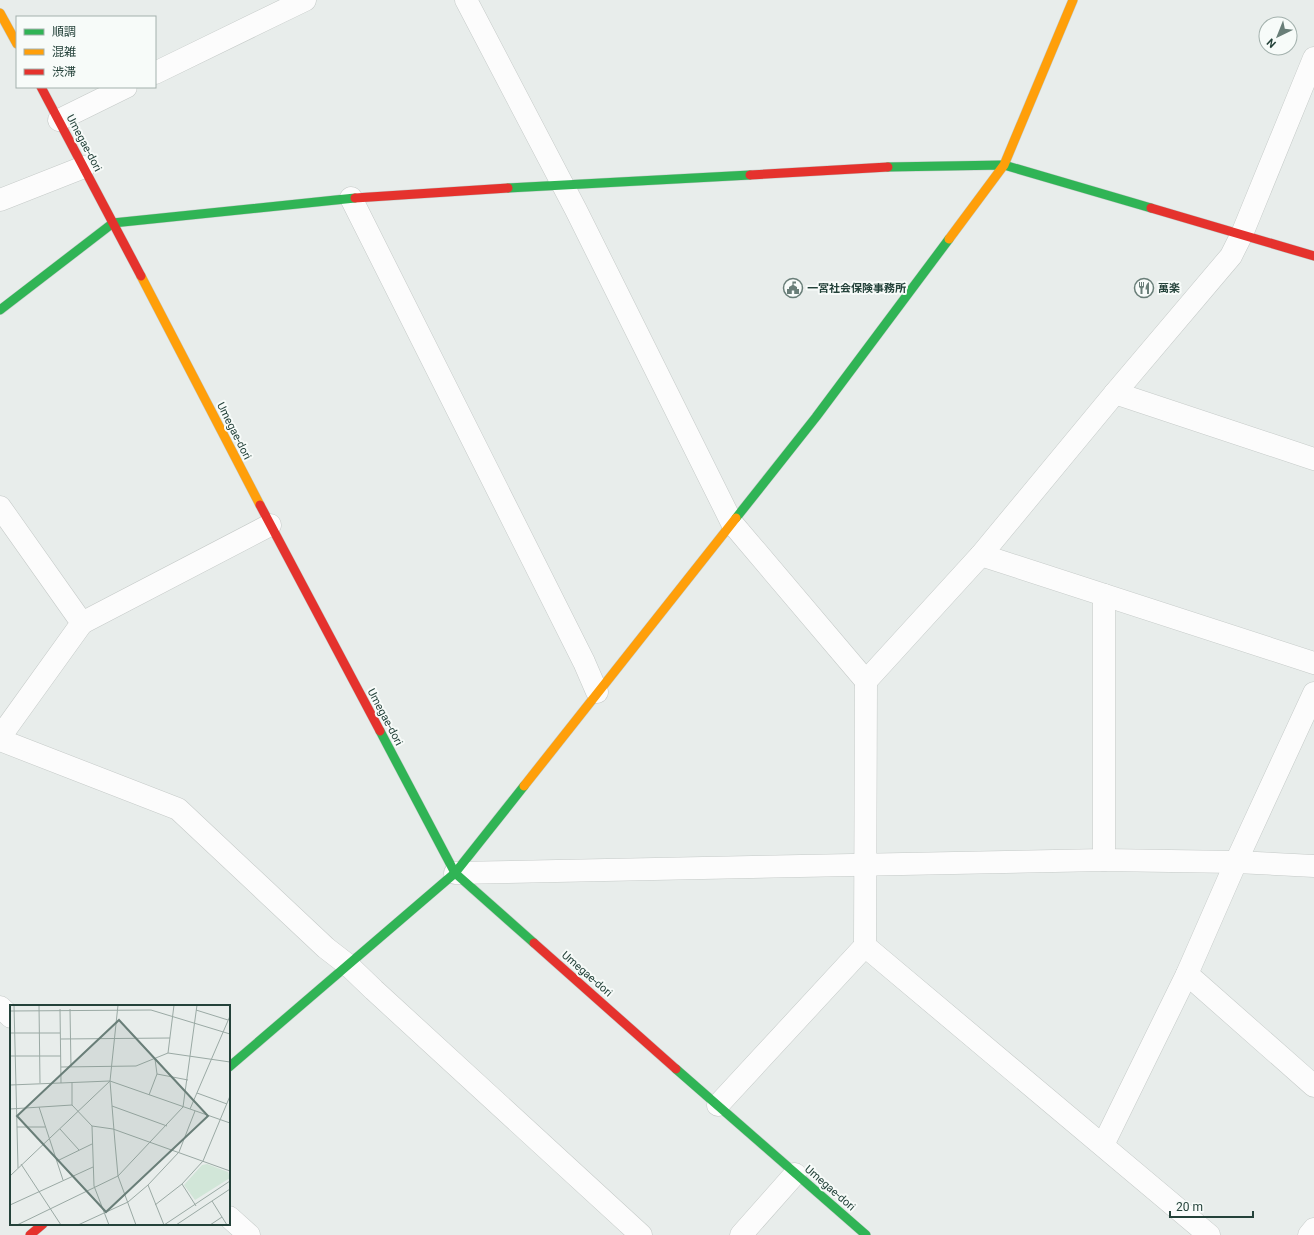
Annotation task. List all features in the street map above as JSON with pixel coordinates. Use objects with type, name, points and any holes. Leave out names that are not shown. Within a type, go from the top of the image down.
[{"type":"street","points":[[156,73],[306,0]]},
{"type":"street","points":[[466,0],[563,184],[732,523],[866,681],[865,946],[718,1105]]},
{"type":"street","points":[[230,1066],[455,873],[816,417],[1004,165],[1073,0]]},
{"type":"street","points":[[0,13],[16,42]]},
{"type":"street","points":[[866,681],[981,555],[1231,256],[1242,234],[1314,58]]},
{"type":"street","name":"Umegae-dori","points":[[42,88],[270,525],[455,873],[866,1235]]},
{"type":"street","points":[[59,120],[124,88]]},
{"type":"street","points":[[0,310],[112,223],[351,198],[563,184],[897,167],[1004,165],[1314,256]]},
{"type":"street","points":[[0,200],[84,167]]},
{"type":"street","points":[[351,198],[581,655],[597,692]]},
{"type":"street","points":[[1115,393],[1314,459]]},
{"type":"street","points":[[0,507],[82,623]]},
{"type":"street","points":[[270,525],[82,623],[0,738],[178,809],[326,948],[348,965],[628,1231]]},
{"type":"street","points":[[981,555],[1314,663]]},
{"type":"street","points":[[1104,595],[1104,860]]},
{"type":"street","points":[[1103,1145],[1187,974],[1236,862],[1314,693]]},
{"type":"street","points":[[455,873],[1104,860],[1236,862],[1314,866]]},
{"type":"street","points":[[865,946],[1209,1235]]},
{"type":"street","points":[[1187,974],[1314,1086]]},
{"type":"street","points":[[0,1007],[10,1016]]},
{"type":"street","points":[[741,1235],[795,1174]]},
{"type":"street","points":[[230,1218],[249,1235]]},
{"type":"street","points":[[30,1235],[42,1225]]},
{"type":"street","points":[[1309,1235],[1314,1229]]},
{"type":"traffic: fast","points":[[888,167],[1004,165],[1151,208]]},
{"type":"traffic: fast","points":[[508,188],[750,175]]},
{"type":"traffic: fast","points":[[0,310],[113,223],[355,198]]},
{"type":"traffic: fast","points":[[736,518],[816,417],[949,239]]},
{"type":"traffic: fast","points":[[380,731],[455,873],[534,943]]},
{"type":"traffic: fast","points":[[230,1066],[455,873],[524,786]]},
{"type":"traffic: fast","points":[[676,1069],[866,1235]]},
{"type":"traffic: slow","points":[[949,239],[1004,165],[1073,0]]},
{"type":"traffic: slow","points":[[0,13],[16,42]]},
{"type":"traffic: slow","points":[[141,276],[260,505]]},
{"type":"traffic: slow","points":[[524,786],[736,518]]},
{"type":"traffic: jam","points":[[42,88],[141,276]]},
{"type":"traffic: jam","points":[[750,175],[888,167]]},
{"type":"traffic: jam","points":[[355,198],[508,188]]},
{"type":"traffic: jam","points":[[1151,208],[1314,256]]},
{"type":"traffic: jam","points":[[260,505],[380,731]]},
{"type":"traffic: jam","points":[[534,943],[676,1069]]},
{"type":"traffic: jam","points":[[30,1235],[42,1225]]},
{"type":"place","name":"一宮社会保険事務所","points":[[793,288]]},
{"type":"place","name":"萬楽","points":[[1144,288]]}]
